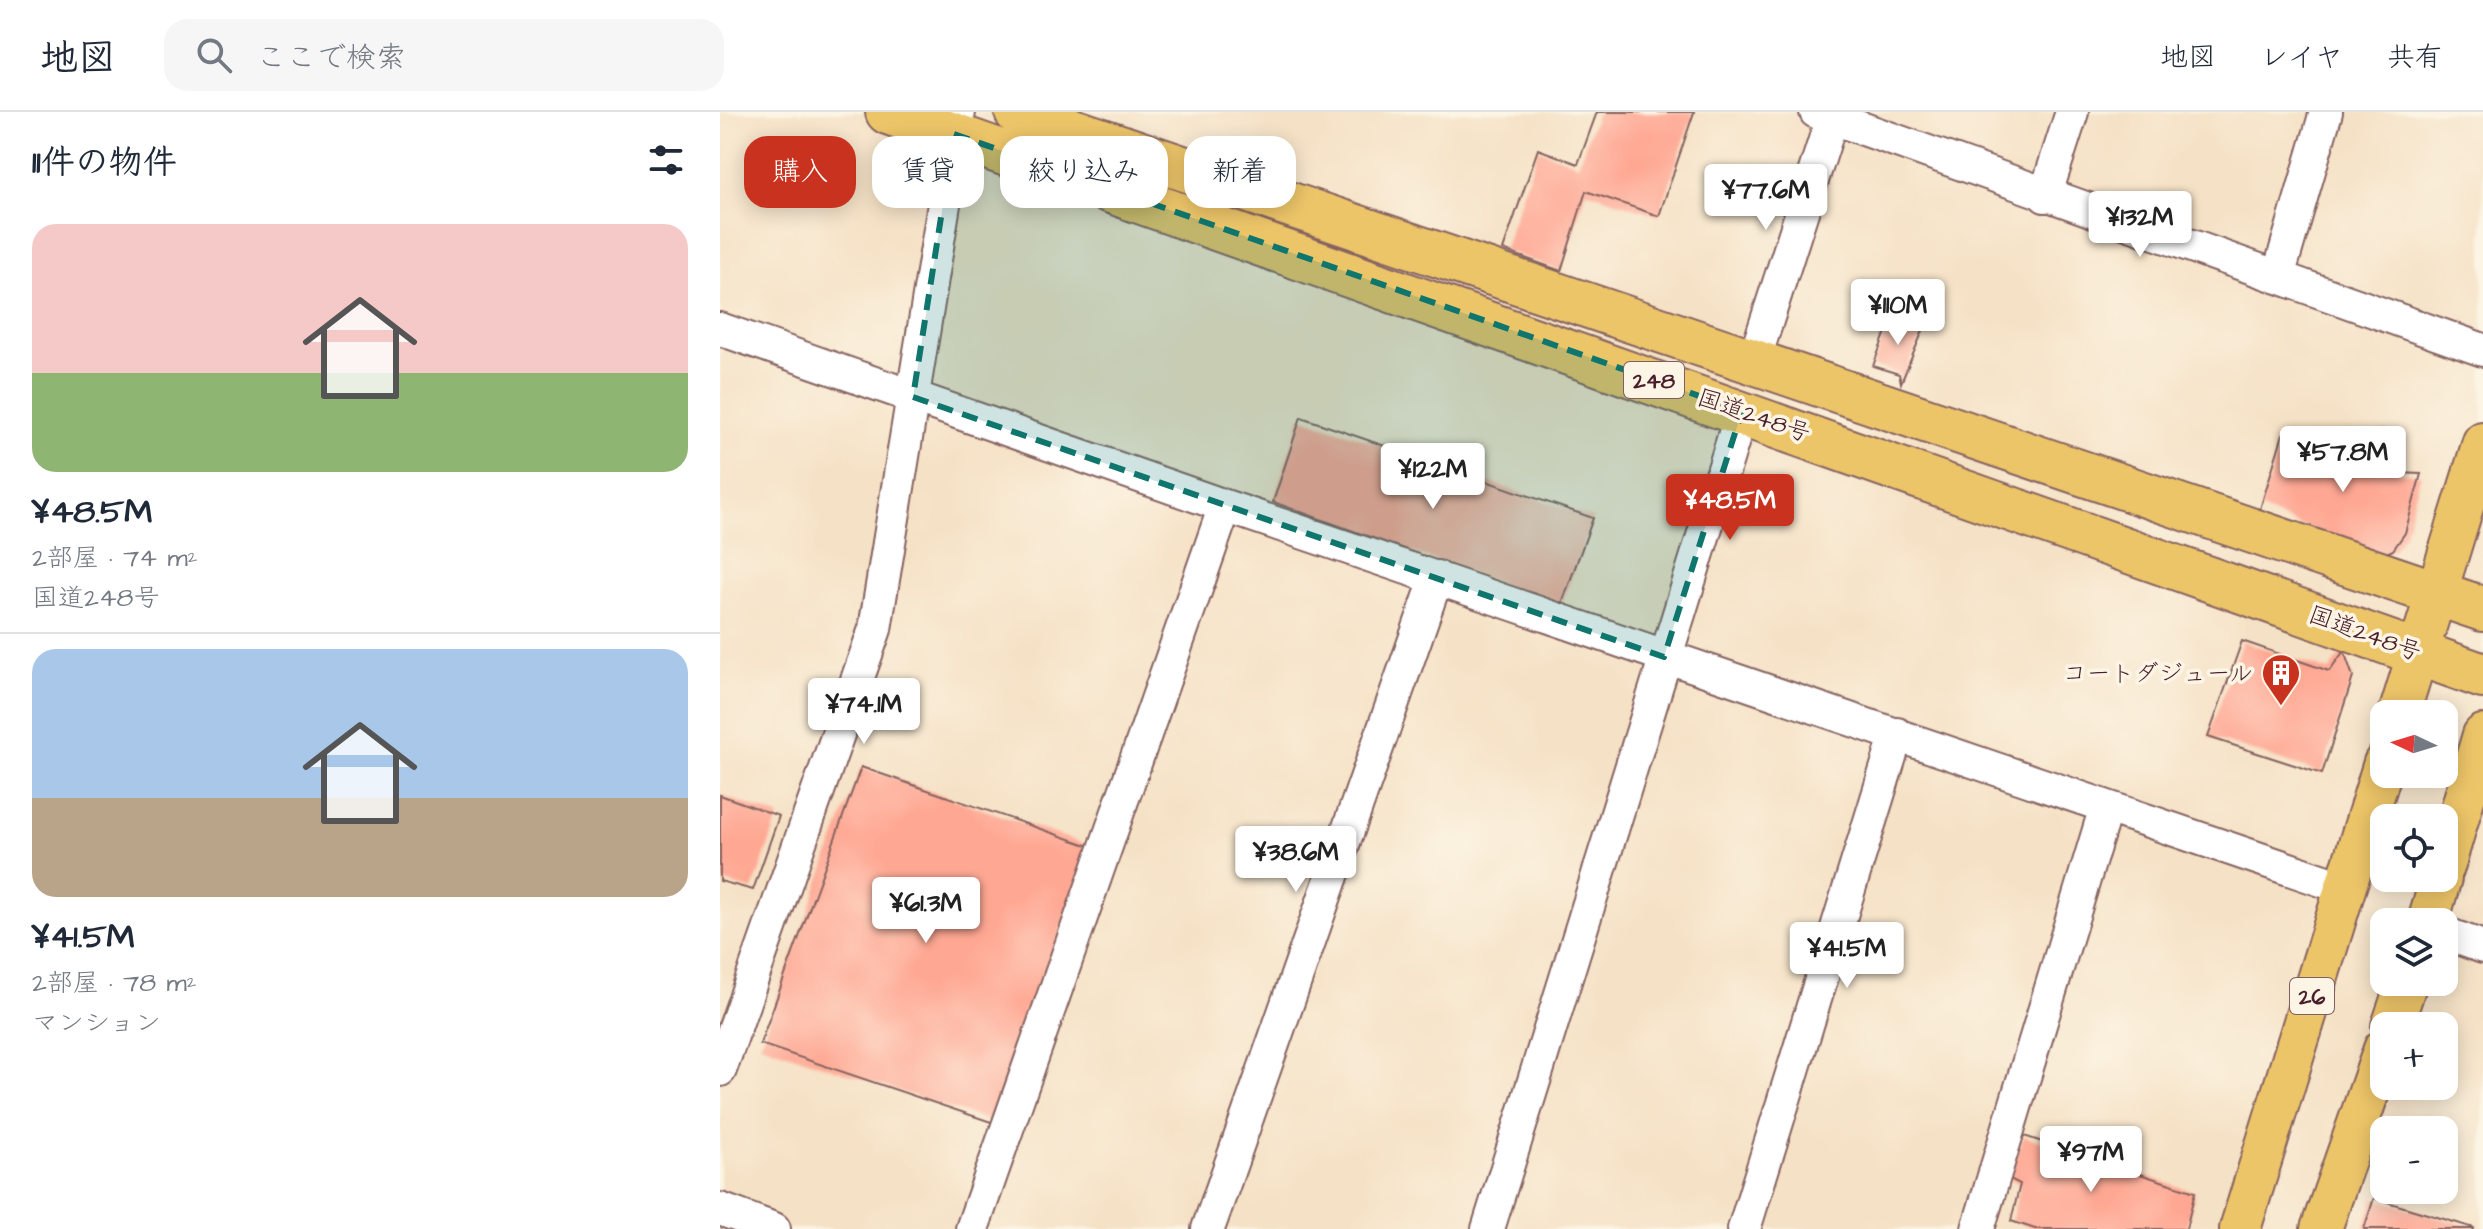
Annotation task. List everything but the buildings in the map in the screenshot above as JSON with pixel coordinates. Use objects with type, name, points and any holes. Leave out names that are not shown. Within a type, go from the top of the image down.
[{"type":"highway","name":"国道248号","points":[[888,112],[956,123],[1742,411],[2483,676]]},
{"type":"highway","name":"国道248号","points":[[1017,112],[2483,609]]},
{"type":"main road","points":[[2403,700],[2483,442]]},
{"type":"main road","points":[[2458,820],[2483,735]]},
{"type":"main road","name":"26","points":[[2240,1229],[2376,788]]},
{"type":"main road","points":[[2321,1229],[2370,1089]]},
{"type":"street","points":[[2045,196],[2072,112]]},
{"type":"street","points":[[2278,277],[2326,112]]},
{"type":"street","points":[[1753,364],[1827,114],[2045,196],[2483,350]]},
{"type":"street","points":[[720,1070],[875,629],[956,123]]},
{"type":"street","points":[[720,329],[1225,506],[2345,888]]},
{"type":"street","points":[[1488,1229],[1742,411]]},
{"type":"street","points":[[972,1229],[1225,506]]},
{"type":"street","points":[[1208,1229],[1437,577]]},
{"type":"street","points":[[1744,1229],[1897,734]]},
{"type":"street","points":[[1978,1229],[2106,807]]},
{"type":"street","points":[[2458,938],[2483,947]]},
{"type":"street","points":[[720,1209],[774,1229]]},
{"type":"highlighted area","points":[[954,134],[1742,411],[1664,657],[913,397]]},
{"type":"place","name":"コートダジュール","points":[[2281,707]]}]
